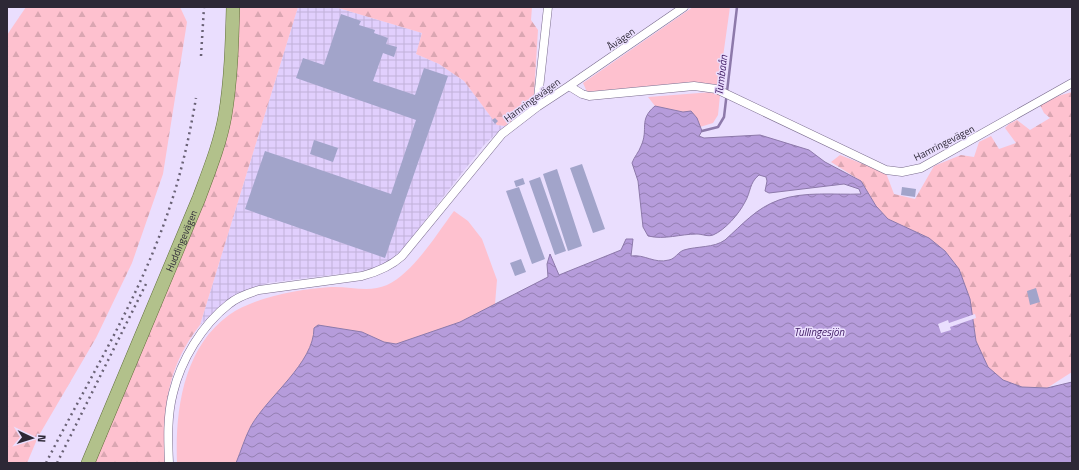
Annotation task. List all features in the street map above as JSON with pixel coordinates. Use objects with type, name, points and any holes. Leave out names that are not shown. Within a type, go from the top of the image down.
[{"type":"main road","name":"Huddingevägen","points":[[88,463],[196,205],[214,156],[225,118],[231,72],[233,7]]},
{"type":"street","points":[[537,107],[548,7]]},
{"type":"street","name":"Åvägen","points":[[569,86],[684,7]]},
{"type":"street","name":"Hamringevägen","points":[[169,463],[168,422],[173,394],[180,374],[192,349],[199,337],[215,317],[230,303],[246,294],[259,290],[362,276],[377,272],[393,264],[402,256],[502,134],[537,107],[569,86],[582,94],[589,96],[694,86],[716,89],[886,170],[902,172],[921,168],[956,150],[1072,83]]},
{"type":"shaded area","points":[[298,7],[335,7],[422,33],[416,54],[439,64],[464,81],[497,125],[505,126],[484,145],[401,251],[390,261],[375,268],[362,271],[268,283],[239,293],[200,325]]},
{"type":"green space","points":[[26,7],[180,7],[187,22],[163,174],[132,263],[96,338],[38,437],[27,463],[7,463],[7,35]]},
{"type":"green space","points":[[238,7],[298,7],[200,325],[180,357],[173,374],[166,407],[165,463],[94,463],[205,196]]},
{"type":"green space","points":[[335,7],[532,7],[531,20],[538,30],[534,94],[529,107],[505,126],[497,125],[464,81],[439,64],[416,54],[422,33]]},
{"type":"green space","points":[[693,7],[730,7],[719,85],[692,82],[587,92],[583,83]]},
{"type":"green space","points":[[712,92],[720,95],[718,115],[713,123],[700,127],[697,118],[691,112],[683,112],[655,106],[648,97]]},
{"type":"green space","points":[[1072,92],[1072,372],[1047,388],[1022,387],[1003,380],[988,367],[976,341],[970,299],[959,269],[945,251],[929,238],[888,219],[876,206],[861,181],[831,162],[840,155],[886,173],[894,194],[915,199],[934,166],[961,155],[974,157],[979,142],[991,136],[999,149],[1016,143],[1005,128],[1009,124],[1017,120],[1030,130],[1050,118],[1044,113],[1040,105],[1058,96]]},
{"type":"green space","points":[[454,211],[468,221],[482,239],[497,280],[495,304],[460,322],[396,344],[384,342],[362,332],[318,325],[314,328],[312,341],[307,354],[251,426],[236,463],[177,463],[180,402],[185,382],[201,345],[213,329],[229,315],[251,303],[278,295],[318,288],[338,287],[373,289],[387,285],[397,279],[415,262],[432,242]]},
{"type":"water","name":"Tullingesjön","points":[[655,106],[683,112],[691,111],[697,118],[702,131],[699,136],[704,138],[760,135],[809,150],[825,162],[861,181],[876,206],[888,219],[929,238],[945,251],[959,269],[970,299],[976,341],[988,367],[1003,380],[1022,387],[1047,388],[1072,382],[1072,463],[236,463],[251,426],[307,354],[312,341],[314,328],[318,325],[362,332],[384,342],[396,344],[460,322],[548,277],[547,264],[550,254],[559,275],[621,250],[626,239],[633,239],[631,256],[641,256],[664,261],[673,258],[684,250],[721,243],[756,212],[779,200],[809,194],[861,194],[859,189],[844,184],[769,193],[765,191],[767,181],[766,177],[759,175],[753,181],[747,198],[739,212],[727,226],[718,233],[709,236],[691,234],[666,237],[648,236],[643,227],[638,181],[632,163],[643,140],[645,120]]},
{"type":"pier","points":[[975,314],[976,318],[950,327],[951,330],[941,333],[938,324],[948,320],[949,323]]},
{"type":"building","points":[[341,14],[361,21],[359,25],[375,30],[374,33],[388,38],[386,44],[397,47],[394,57],[383,53],[373,81],[415,95],[424,68],[448,76],[385,258],[245,209],[265,151],[391,194],[416,120],[296,78],[303,58],[324,65]]},
{"type":"building","points":[[495,118],[498,121],[495,124],[492,120]]},
{"type":"building","points":[[314,140],[338,148],[333,162],[310,154]]},
{"type":"building","points":[[582,164],[605,229],[593,233],[570,168]]},
{"type":"building","points":[[557,169],[582,246],[568,251],[543,174]]},
{"type":"building","points":[[540,177],[566,251],[555,255],[529,181]]},
{"type":"building","points":[[523,178],[525,184],[516,187],[514,181]]},
{"type":"building","points":[[519,187],[545,259],[532,264],[506,191]]},
{"type":"building","points":[[902,187],[916,189],[915,197],[901,195]]},
{"type":"building","points":[[521,259],[526,272],[515,276],[510,263]]},
{"type":"building","points":[[1036,288],[1040,302],[1030,305],[1027,291]]},
{"type":"waterway","name":"Tumbaån","points":[[702,131],[718,127],[724,117],[737,7]]},
{"type":"railway","points":[[201,56],[204,7]]},
{"type":"railway","points":[[46,463],[126,312],[154,250],[180,174],[196,98]]},
{"type":"railway","points":[[57,463],[146,284]]}]
